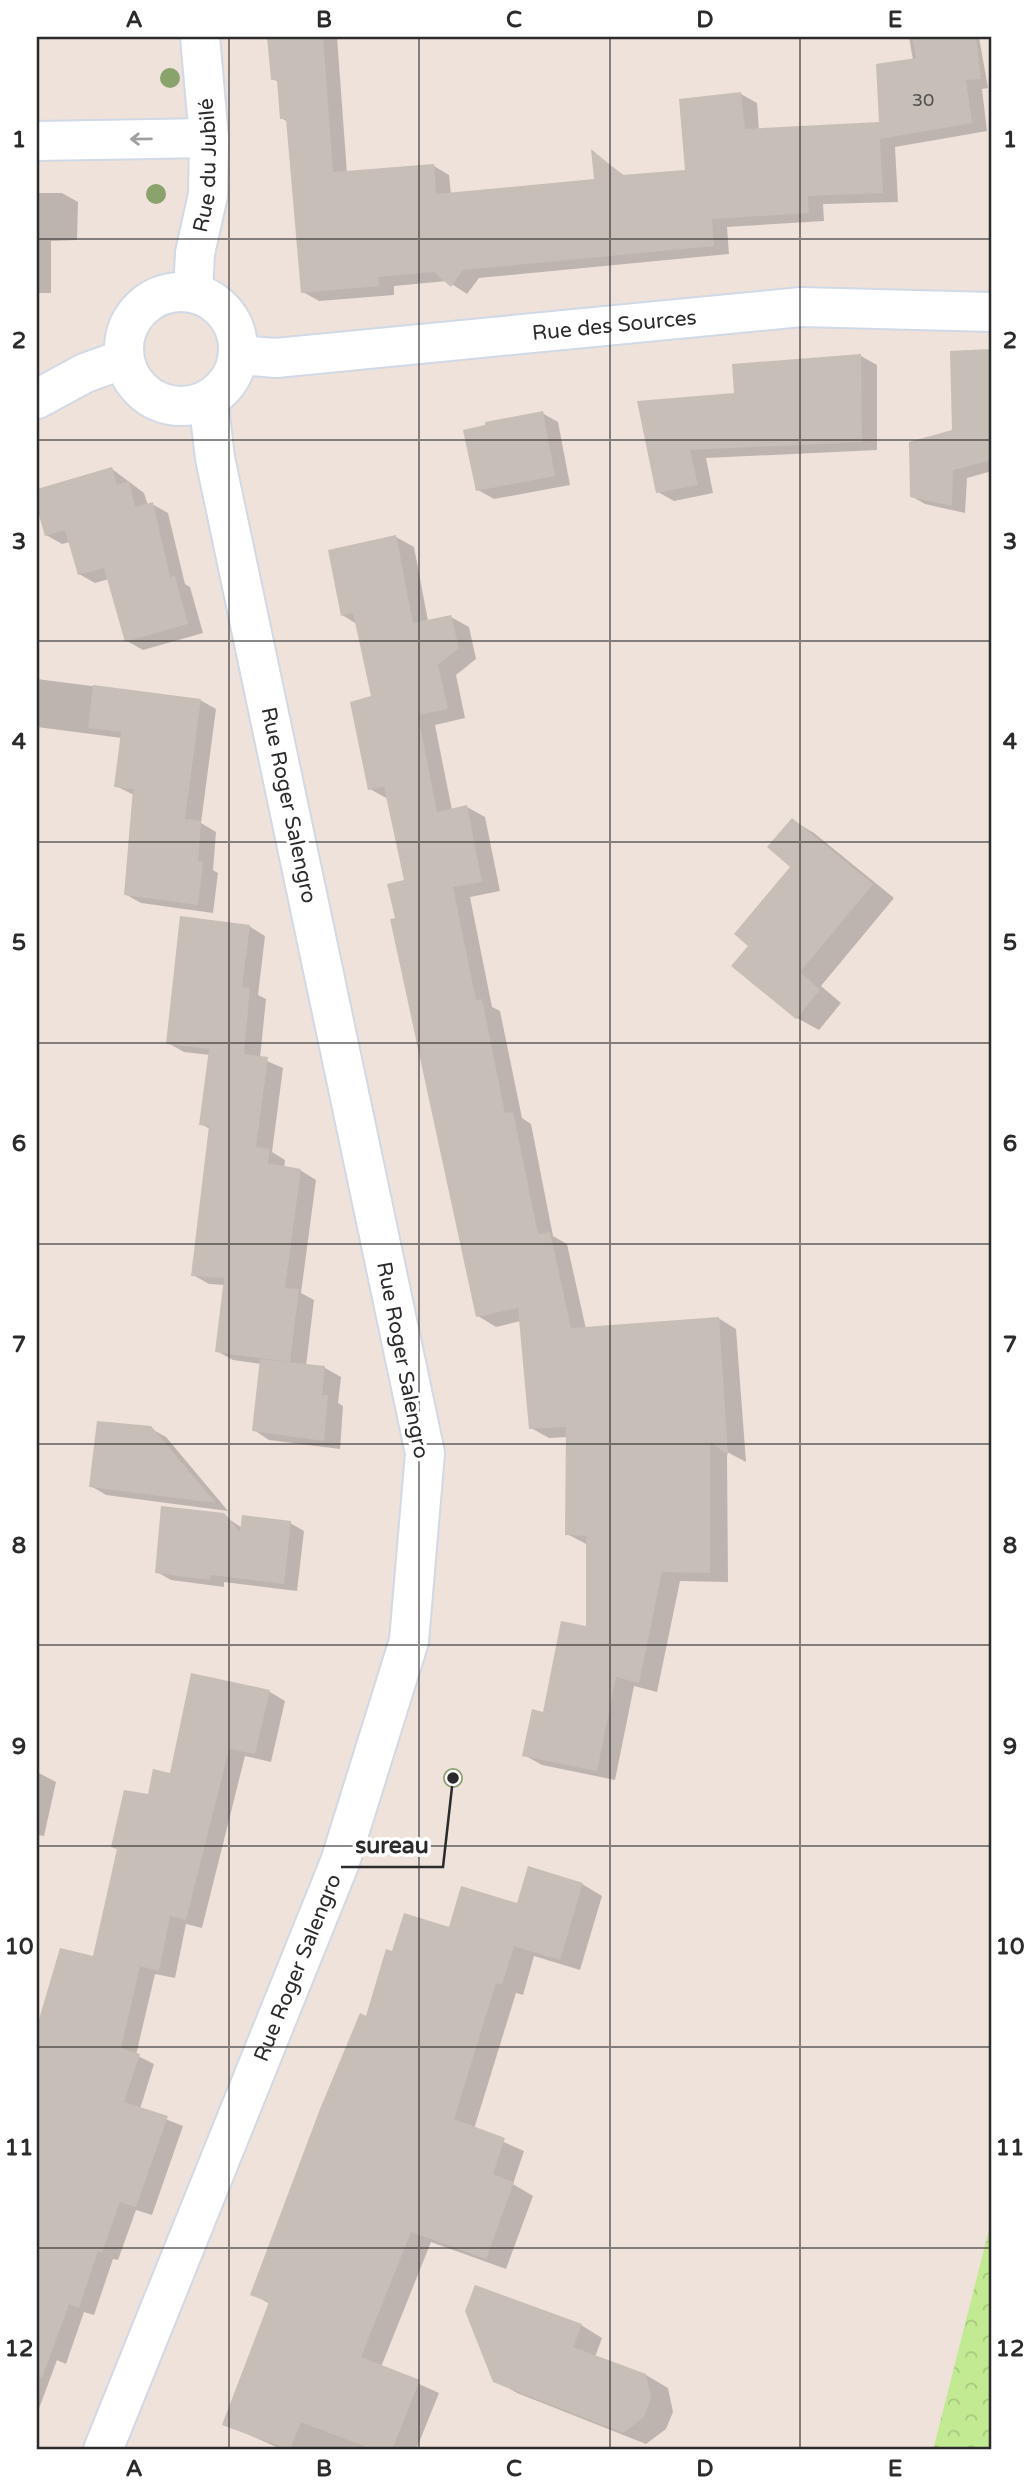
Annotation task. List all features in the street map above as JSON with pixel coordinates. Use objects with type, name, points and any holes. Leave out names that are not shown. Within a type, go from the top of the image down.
[{"type":"street","name":"Rue du Jubilé","points":[[193,292],[195,253],[208,195],[209,138],[200,37]]},
{"type":"street","points":[[37,141],[209,138]]},
{"type":"street","points":[[193,292],[208,298],[232,322],[238,355],[229,381],[208,399],[191,406],[173,406],[156,401],[135,383],[124,359],[123,343],[135,314],[161,295],[193,292]]},
{"type":"street","name":"Rue des Sources","points":[[238,355],[276,358],[801,307],[992,312]]},
{"type":"street","points":[[37,399],[85,373],[124,359]]},
{"type":"street","name":"Rue Roger Salengro","points":[[103,2450],[344,1849],[410,1641],[425,1453],[218,471],[208,399]]},
{"type":"green space","points":[[992,2218],[992,2450],[933,2450]]},
{"type":"building","points":[[267,37],[323,37],[333,172],[434,164],[436,194],[594,179],[591,149],[622,175],[685,170],[679,99],[741,92],[745,129],[879,122],[876,64],[916,58],[912,37],[976,37],[981,79],[966,80],[972,123],[880,139],[883,193],[808,196],[809,213],[712,219],[714,246],[463,270],[451,287],[434,272],[378,277],[379,286],[301,293],[286,119],[280,119],[277,80],[271,80]]},
{"type":"building","points":[[992,349],[992,460],[953,470],[952,506],[910,497],[909,442],[952,430],[950,351]]},
{"type":"building","points":[[861,354],[862,442],[690,450],[698,485],[656,493],[637,401],[734,393],[732,364]]},
{"type":"building","points":[[543,411],[555,476],[476,491],[463,430],[485,425],[485,422]]},
{"type":"building","points":[[112,467],[117,485],[129,481],[135,507],[153,502],[170,577],[175,576],[188,624],[125,642],[104,568],[78,575],[65,530],[45,536],[37,508],[37,489]]},
{"type":"building","points":[[396,535],[413,623],[451,615],[459,648],[438,665],[448,709],[418,715],[437,812],[467,805],[482,882],[453,887],[476,1000],[482,999],[505,1113],[513,1112],[538,1234],[550,1232],[571,1328],[719,1317],[728,1455],[710,1442],[710,1573],[662,1572],[639,1683],[616,1677],[597,1771],[522,1756],[532,1709],[543,1712],[561,1621],[586,1626],[586,1536],[565,1535],[566,1427],[529,1429],[518,1308],[476,1317],[390,919],[395,918],[387,884],[404,880],[384,787],[368,790],[350,702],[371,696],[353,613],[341,616],[328,550]]},
{"type":"building","points":[[93,685],[201,699],[185,819],[201,821],[198,861],[203,862],[198,905],[124,895],[133,789],[114,787],[121,732],[88,728]]},
{"type":"building","points":[[792,818],[873,884],[800,972],[820,990],[796,1019],[731,966],[748,946],[734,934],[790,867],[767,847]]},
{"type":"building","points":[[180,916],[250,925],[242,987],[250,988],[244,1054],[268,1057],[256,1147],[270,1149],[268,1163],[301,1169],[285,1288],[299,1289],[290,1362],[215,1352],[224,1278],[191,1276],[209,1126],[199,1125],[209,1049],[166,1044]]},
{"type":"building","points":[[260,1359],[325,1366],[322,1395],[328,1395],[324,1441],[252,1431]]},
{"type":"building","points":[[97,1421],[151,1426],[216,1503],[89,1487]]},
{"type":"building","points":[[161,1506],[224,1513],[240,1532],[242,1515],[291,1521],[284,1584],[211,1575],[210,1580],[155,1573]]},
{"type":"building","points":[[191,1673],[270,1690],[255,1754],[229,1749],[186,1920],[170,1916],[159,1971],[140,1966],[121,2048],[140,2054],[124,2102],[168,2116],[136,2207],[120,2202],[102,2253],[98,2251],[79,2308],[69,2304],[42,2378],[37,2377],[37,2026],[60,1948],[93,1956],[117,1849],[111,1847],[124,1790],[148,1794],[153,1769],[170,1773]]},
{"type":"building","points":[[528,1866],[583,1883],[560,1960],[514,1946],[502,1985],[496,1983],[454,2119],[505,2138],[493,2174],[514,2182],[486,2259],[411,2232],[361,2357],[420,2380],[392,2450],[374,2450],[301,2422],[290,2450],[222,2425],[269,2302],[250,2295],[320,2109],[360,2013],[366,2016],[386,1949],[392,1951],[404,1913],[449,1927],[461,1886],[517,1903]]},
{"type":"building","points":[[475,2285],[582,2324],[573,2347],[646,2374],[651,2398],[644,2417],[623,2433],[493,2382],[465,2311]]},
{"type":"place","name":"sureau","points":[[453,1778]]}]
